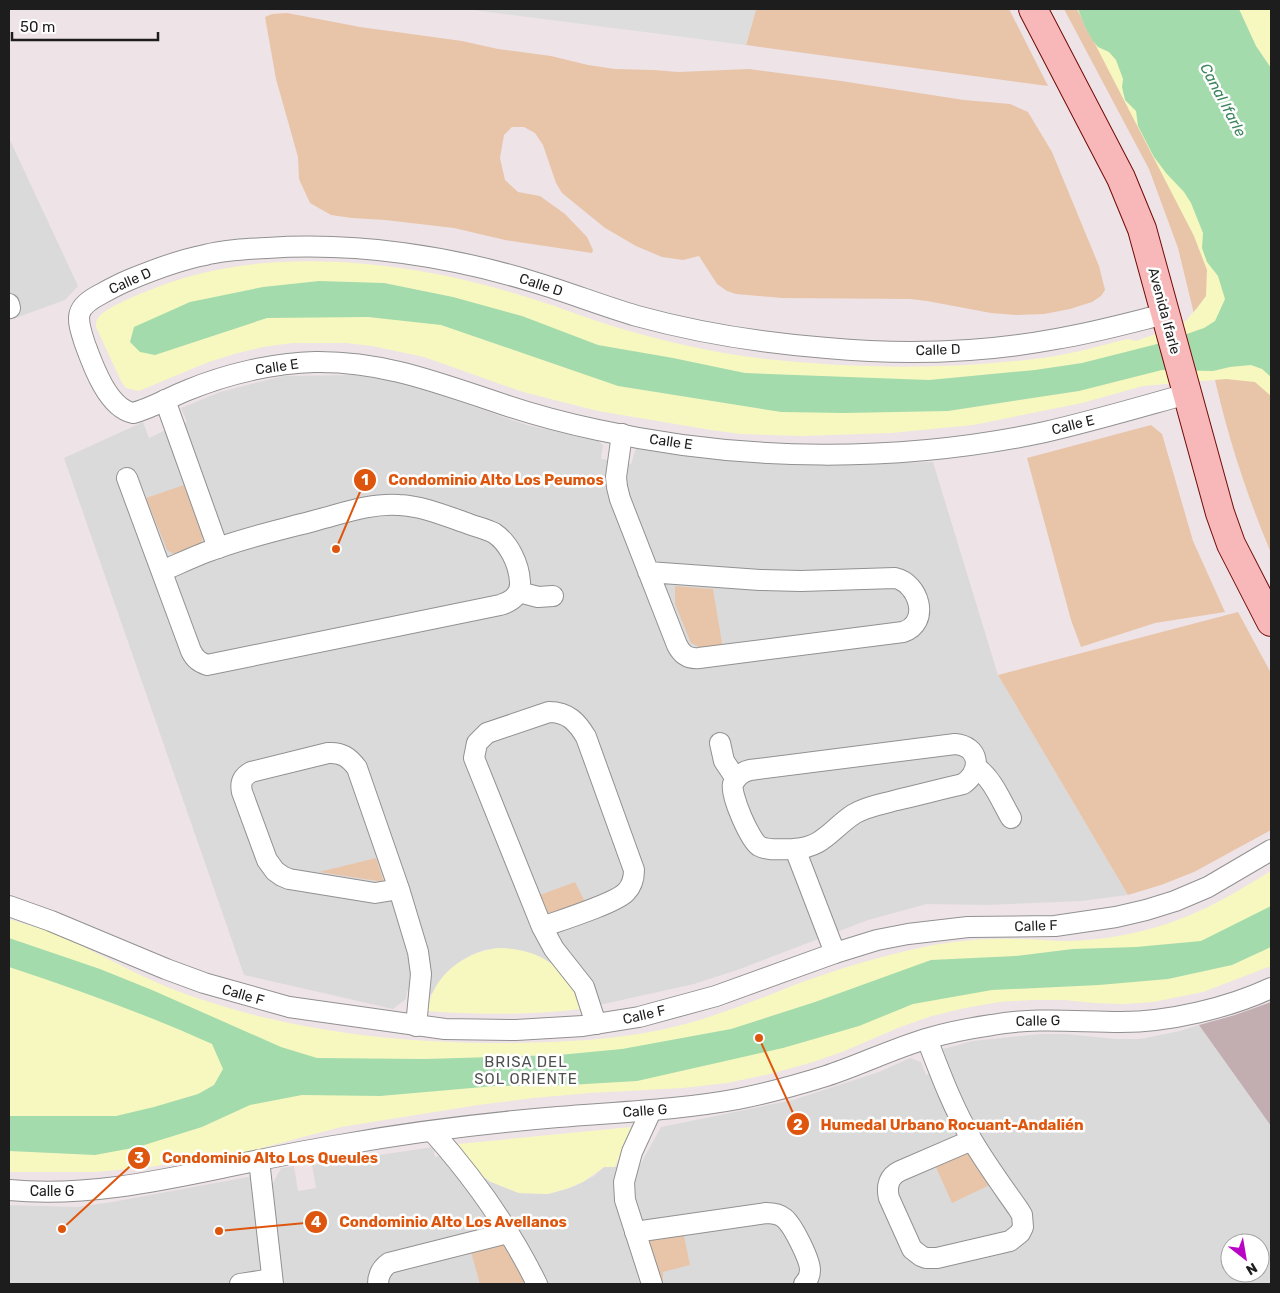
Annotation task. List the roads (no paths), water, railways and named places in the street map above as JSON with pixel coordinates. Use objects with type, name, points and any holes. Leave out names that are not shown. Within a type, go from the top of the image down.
[{"type":"street","name":"Avenida Ifarle","points":[[1033,9],[1128,194],[1142,229],[1220,513],[1231,544],[1271,622]]},
{"type":"street","name":"Calle D","points":[[165,400],[133,413],[125,411],[114,401],[97,374],[87,350],[79,321],[80,309],[90,299],[152,271],[206,254],[243,249],[308,246],[412,255],[536,282],[635,315],[676,326],[750,340],[830,349],[923,351],[1013,345],[1084,334],[1166,318]]},
{"type":"street","name":"Calle E","points":[[165,400],[216,380],[266,368],[313,362],[361,365],[411,374],[552,420],[622,434],[699,446],[778,454],[858,454],[990,442],[1043,432],[1091,421],[1186,389]]},
{"type":"street","points":[[165,400],[218,548]]},
{"type":"street","points":[[622,434],[616,477],[617,487],[648,572],[680,652],[692,659],[903,632],[912,628],[919,617],[918,602],[912,587],[894,578],[801,581],[648,572]]},
{"type":"street","points":[[127,478],[191,651],[194,658],[200,663],[207,665],[500,605],[512,601],[519,592],[520,587],[519,574],[512,556],[508,548],[494,533],[412,506],[383,505],[359,509],[218,548],[162,571]]},
{"type":"street","points":[[519,592],[538,597],[553,596]]},
{"type":"street","points":[[542,927],[619,898],[630,888],[634,876],[634,870],[586,737],[575,722],[564,714],[556,712],[549,712],[487,733],[477,743],[474,750],[476,765],[542,927],[554,949],[584,987],[596,1024]]},
{"type":"street","points":[[720,743],[724,760],[736,779]]},
{"type":"street","points":[[954,744],[962,745],[973,753],[976,767],[974,774],[964,784],[865,809],[847,818],[812,846],[795,849],[763,848],[752,840],[734,795],[733,784],[736,779],[750,770],[954,744]]},
{"type":"street","points":[[399,889],[375,893],[289,878],[276,872],[267,860],[242,792],[241,786],[245,775],[250,772],[328,752],[346,756],[357,768],[399,889],[415,939],[420,964],[420,989],[416,1026]]},
{"type":"street","points":[[976,767],[989,780],[1011,818]]},
{"type":"street","points":[[795,849],[835,953]]},
{"type":"street","name":"Calle F","points":[[9,906],[51,921],[166,970],[246,996],[289,1007],[445,1029],[516,1030],[596,1024],[639,1016],[700,1000],[877,940],[968,927],[1055,926],[1116,918],[1175,901],[1208,887],[1271,850]]},
{"type":"street","name":"Calle G","points":[[9,1190],[28,1192],[79,1191],[125,1187],[344,1144],[432,1131],[557,1117],[698,1106],[776,1090],[826,1076],[927,1039],[966,1030],[1012,1021],[1146,1021],[1197,1012],[1231,1003],[1271,988]]},
{"type":"street","points":[[927,1039],[952,1101],[972,1140],[1022,1215],[1023,1227],[1020,1233],[1010,1241],[937,1258],[921,1256],[912,1249],[889,1198],[889,1182],[896,1173],[972,1140]]},
{"type":"street","points":[[651,1111],[632,1152],[624,1182],[625,1200],[652,1284]]},
{"type":"street","points":[[432,1131],[469,1175],[508,1233],[537,1284]]},
{"type":"street","points":[[240,1284],[273,1282],[259,1160]]},
{"type":"street","points":[[635,1232],[774,1213],[790,1223],[808,1262],[810,1274],[804,1284]]},
{"type":"street","points":[[378,1284],[381,1270],[389,1263],[508,1233]]},
{"type":"water","name":"Canal Ifarle","points":[[1078,9],[1239,9],[1256,46],[1271,68],[1271,377],[1262,369],[1251,365],[1213,371],[1162,370],[1079,391],[948,411],[781,412],[618,386],[441,325],[368,317],[267,318],[155,355],[140,352],[130,342],[134,327],[190,302],[263,287],[319,281],[384,283],[453,297],[522,316],[598,345],[745,373],[929,380],[1035,370],[1082,363],[1161,343],[1204,328],[1215,321],[1225,299],[1218,276],[1207,262],[1202,248],[1203,233],[1191,203],[1154,157],[1138,126],[1136,111],[1125,100],[1122,87],[1123,79],[1116,60],[1109,52],[1098,47],[1093,41]]},
{"type":"water","points":[[1271,906],[1271,947],[1232,965],[1168,979],[1099,985],[992,990],[913,1004],[859,1026],[783,1048],[637,1081],[569,1085],[495,1086],[380,1096],[302,1095],[250,1105],[202,1127],[138,1147],[95,1155],[9,1151],[9,1116],[116,1116],[198,1094],[214,1085],[223,1069],[212,1044],[112,1003],[9,967],[9,938],[100,969],[281,1047],[317,1058],[424,1059],[559,1055],[622,1049],[731,1029],[815,1002],[931,960],[1015,956],[1073,949],[1136,947],[1201,941]]},
{"type":"place","name":"Condominio Alto Los Peumos","points":[[336,549]]},
{"type":"place","name":"Humedal Urbano Rocuant-Andalién","points":[[759,1038]]},
{"type":"place","name":"Condominio Alto Los Queules","points":[[62,1229]]},
{"type":"place","name":"Condominio Alto Los Avellanos","points":[[219,1231]]},
{"type":"district","name":"BRISA DEL SOL ORIENTE","points":[[526,1070]]}]
